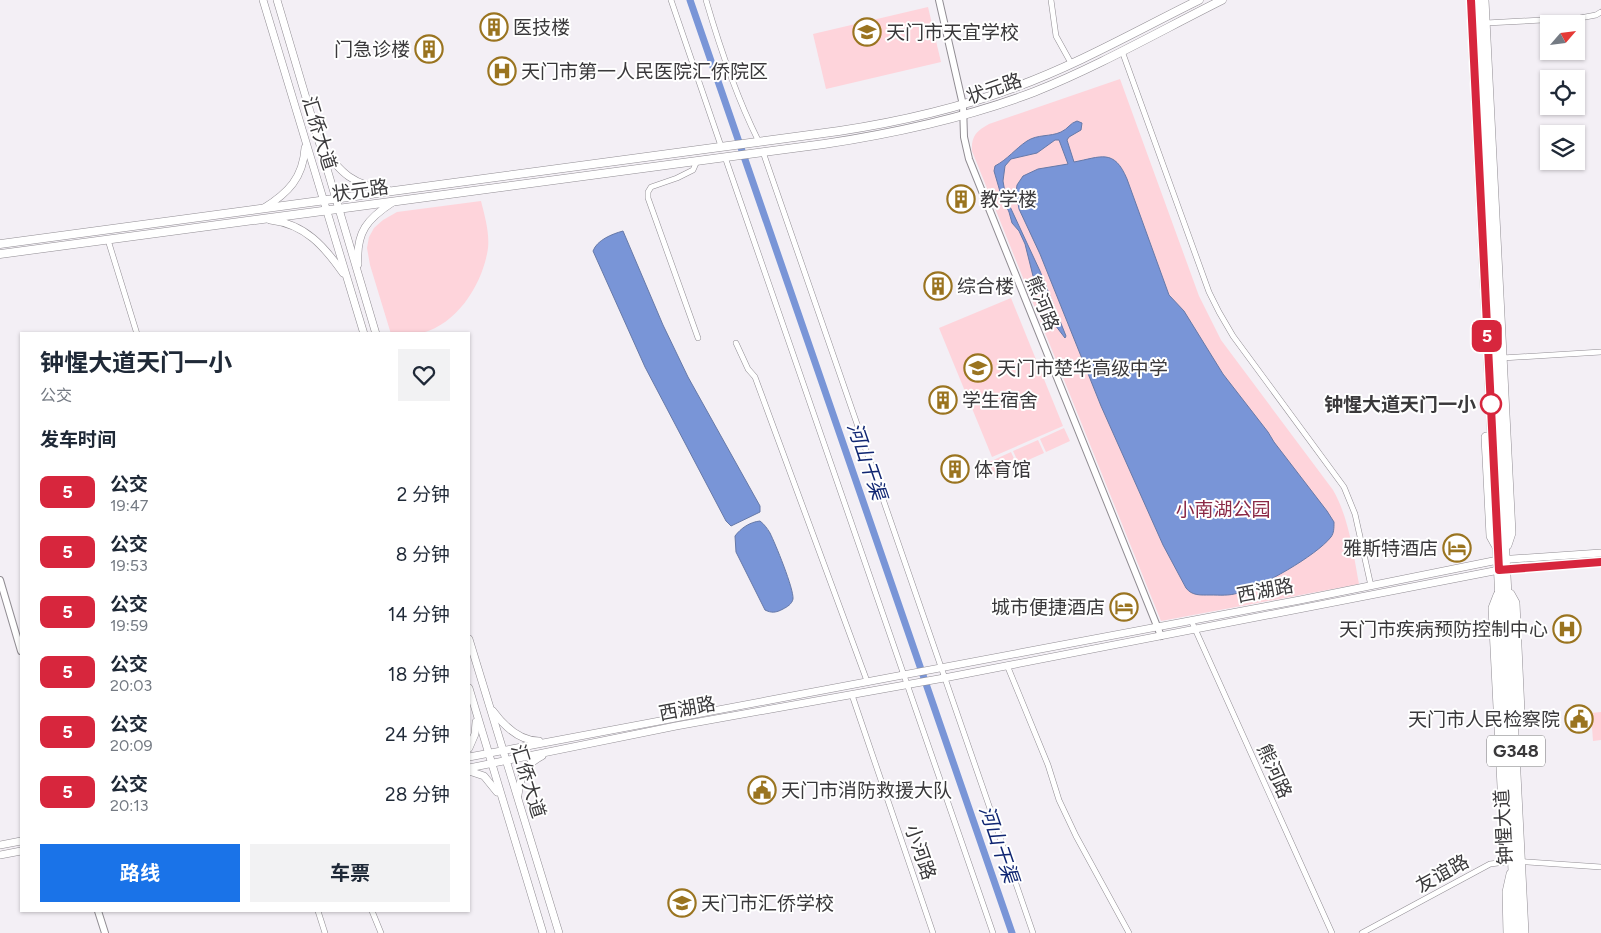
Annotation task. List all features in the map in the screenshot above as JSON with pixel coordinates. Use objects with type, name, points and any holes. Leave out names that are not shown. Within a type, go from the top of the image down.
[{"type":"highway","points":[[1466,0],[1491,536],[1502,559]]},
{"type":"highway","points":[[1471,0],[1495,358],[1510,533],[1502,559]]},
{"type":"highway","points":[[1477,0],[1495,358]]},
{"type":"highway","points":[[1484,0],[1504,590],[1494,608],[1505,846],[1517,861],[1529,904],[1530,933]]},
{"type":"highway","points":[[1504,590],[1515,604],[1525,845],[1506,892],[1508,933]]},
{"type":"highway","name":"钟惺大道","points":[[1516,933],[1517,861]]},
{"type":"highway","name":"钟惺大道","points":[[1517,861],[1524,933]]},
{"type":"main road","name":"汇侨大道","points":[[263,0],[363,332]]},
{"type":"main road","name":"汇侨大道","points":[[277,0],[375,332]]},
{"type":"main road","name":"状元路","points":[[0,244],[263,210],[890,123],[963,105],[1020,86],[1199,0]]},
{"type":"main road","name":"状元路","points":[[0,254],[859,139],[912,128],[964,115],[1039,89],[1122,51],[1222,0]]},
{"type":"main road","points":[[306,143],[310,150],[315,152],[318,148],[317,140]]},
{"type":"main road","points":[[317,140],[337,167],[352,180],[371,188],[393,191]]},
{"type":"main road","points":[[263,210],[280,198],[294,182],[305,159],[306,143]]},
{"type":"main road","points":[[358,274],[358,245],[362,230],[371,218],[395,201]]},
{"type":"main road","points":[[265,219],[294,225],[312,236],[330,254],[347,278]]},
{"type":"main road","name":"西湖路","points":[[470,757],[1371,586],[1502,559],[1601,553]]},
{"type":"main road","name":"西湖路","points":[[470,770],[668,728],[1161,636],[1502,559],[1601,562]]},
{"type":"main road","name":"汇侨大道","points":[[470,642],[559,933]]},
{"type":"main road","name":"汇侨大道","points":[[470,692],[543,933]]},
{"type":"main road","points":[[489,705],[502,723],[516,735],[534,741],[549,742]]},
{"type":"main road","points":[[470,746],[476,734],[475,709]]},
{"type":"main road","points":[[517,798],[522,774],[526,767],[533,761],[551,752]]},
{"type":"main road","points":[[470,770],[484,776],[495,787],[503,801]]},
{"type":"main road","points":[[0,845],[20,841]]},
{"type":"main road","points":[[0,855],[20,851]]},
{"type":"street","points":[[672,0],[722,146]]},
{"type":"street","points":[[706,0],[734,87],[756,141]]},
{"type":"street","name":"熊河路","points":[[939,0],[963,105],[964,137],[969,159],[1161,636]]},
{"type":"street","points":[[1051,0],[1056,36],[1071,63]]},
{"type":"street","points":[[1486,24],[1580,18],[1596,15],[1601,12]]},
{"type":"street","points":[[1122,51],[1209,292],[1233,336],[1332,468],[1344,487],[1356,514],[1371,586]]},
{"type":"street","points":[[760,152],[942,678],[1033,933]]},
{"type":"street","points":[[725,157],[906,674],[993,933]]},
{"type":"street","points":[[697,161],[693,170],[678,178],[655,184],[651,187],[648,192],[648,198],[698,338]]},
{"type":"street","points":[[108,240],[136,332]]},
{"type":"street","points":[[736,343],[748,368],[755,377],[867,681]]},
{"type":"street","points":[[1495,358],[1601,352]]},
{"type":"street","points":[[0,580],[20,648]]},
{"type":"street","name":"熊河路","points":[[1191,620],[1332,933]]},
{"type":"street","points":[[1007,665],[1048,764],[1059,800],[1076,836],[1130,933]]},
{"type":"street","name":"小河路","points":[[852,695],[933,933]]},
{"type":"street","name":"友谊路","points":[[1362,933],[1490,864],[1517,861],[1601,867]]},
{"type":"street","points":[[98,912],[105,933]]},
{"type":"street","points":[[318,912],[325,933]]},
{"type":"street","points":[[372,912],[381,933]]},
{"type":"green space","points":[[928,7],[941,62],[826,89],[813,34]]},
{"type":"green space","name":"小南湖公园","points":[[1120,79],[1199,296],[1221,340],[1333,490],[1347,524],[1359,584],[1161,621],[972,151],[972,142],[975,135],[989,124]]},
{"type":"green space","points":[[481,201],[487,227],[488,247],[484,267],[472,292],[465,303],[446,322],[424,332],[390,332],[370,265],[367,248],[369,237],[374,228],[397,212]]},
{"type":"green space","points":[[1011,298],[1063,426],[992,457],[939,328]]},
{"type":"green space","points":[[1064,428],[1070,441],[1046,452],[1040,439]]},
{"type":"green space","points":[[1038,440],[1044,453],[1019,464],[1013,451]]},
{"type":"green space","points":[[1011,452],[1017,465],[993,476],[987,463]]},
{"type":"green space","points":[[1601,712],[1601,740],[1593,741],[1591,713]]},
{"type":"water","name":"小南湖公园","points":[[1077,121],[1082,123],[1081,130],[1067,140],[1074,162],[1106,157],[1112,159],[1122,169],[1169,295],[1184,311],[1223,374],[1334,522],[1331,537],[1324,545],[1288,570],[1248,590],[1231,595],[1203,595],[1188,591],[1163,545],[1101,406],[1040,254],[1019,209],[1016,192],[1017,185],[1023,176],[1038,169],[1068,164],[1059,140],[1055,140],[1037,153],[1011,159],[1005,166],[1003,181],[1006,198],[1040,271],[1066,336],[1065,338],[1052,321],[1047,296],[1033,276],[1025,244],[1019,231],[1012,223],[1001,195],[994,171],[995,166],[1027,141],[1035,137],[1061,132]]},
{"type":"water","points":[[623,231],[663,325],[688,377],[760,506],[760,512],[731,526],[726,521],[645,367],[593,251],[601,241]]},
{"type":"water","points":[[760,521],[770,533],[793,594],[790,604],[776,612],[765,610],[736,552],[735,536],[746,526]]},
{"type":"waterway","name":"河山干渠","points":[[690,0],[1012,933]]},
{"type":"bus line","name":"5","points":[[1471,0],[1499,570],[1601,562]]},
{"type":"place","name":"医技楼","points":[[494,27]]},
{"type":"place","name":"天门市天宜学校","points":[[867,32]]},
{"type":"place","name":"门急诊楼","points":[[429,49]]},
{"type":"place","name":"天门市第一人民医院汇侨院区","points":[[502,71]]},
{"type":"place","name":"教学楼","points":[[961,199]]},
{"type":"place","name":"综合楼","points":[[938,286]]},
{"type":"place","name":"天门市楚华高级中学","points":[[978,368]]},
{"type":"place","name":"学生宿舍","points":[[943,400]]},
{"type":"place","name":"钟惺大道天门一小","points":[[1491,404]]},
{"type":"place","name":"体育馆","points":[[955,469]]},
{"type":"place","name":"雅斯特酒店","points":[[1457,548]]},
{"type":"place","name":"城市便捷酒店","points":[[1124,607]]},
{"type":"place","name":"天门市疾病预防控制中心","points":[[1567,629]]},
{"type":"place","name":"天门市人民检察院","points":[[1579,719]]},
{"type":"place","name":"天门市消防救援大队","points":[[762,790]]},
{"type":"place","name":"天门市汇侨学校","points":[[682,903]]}]
